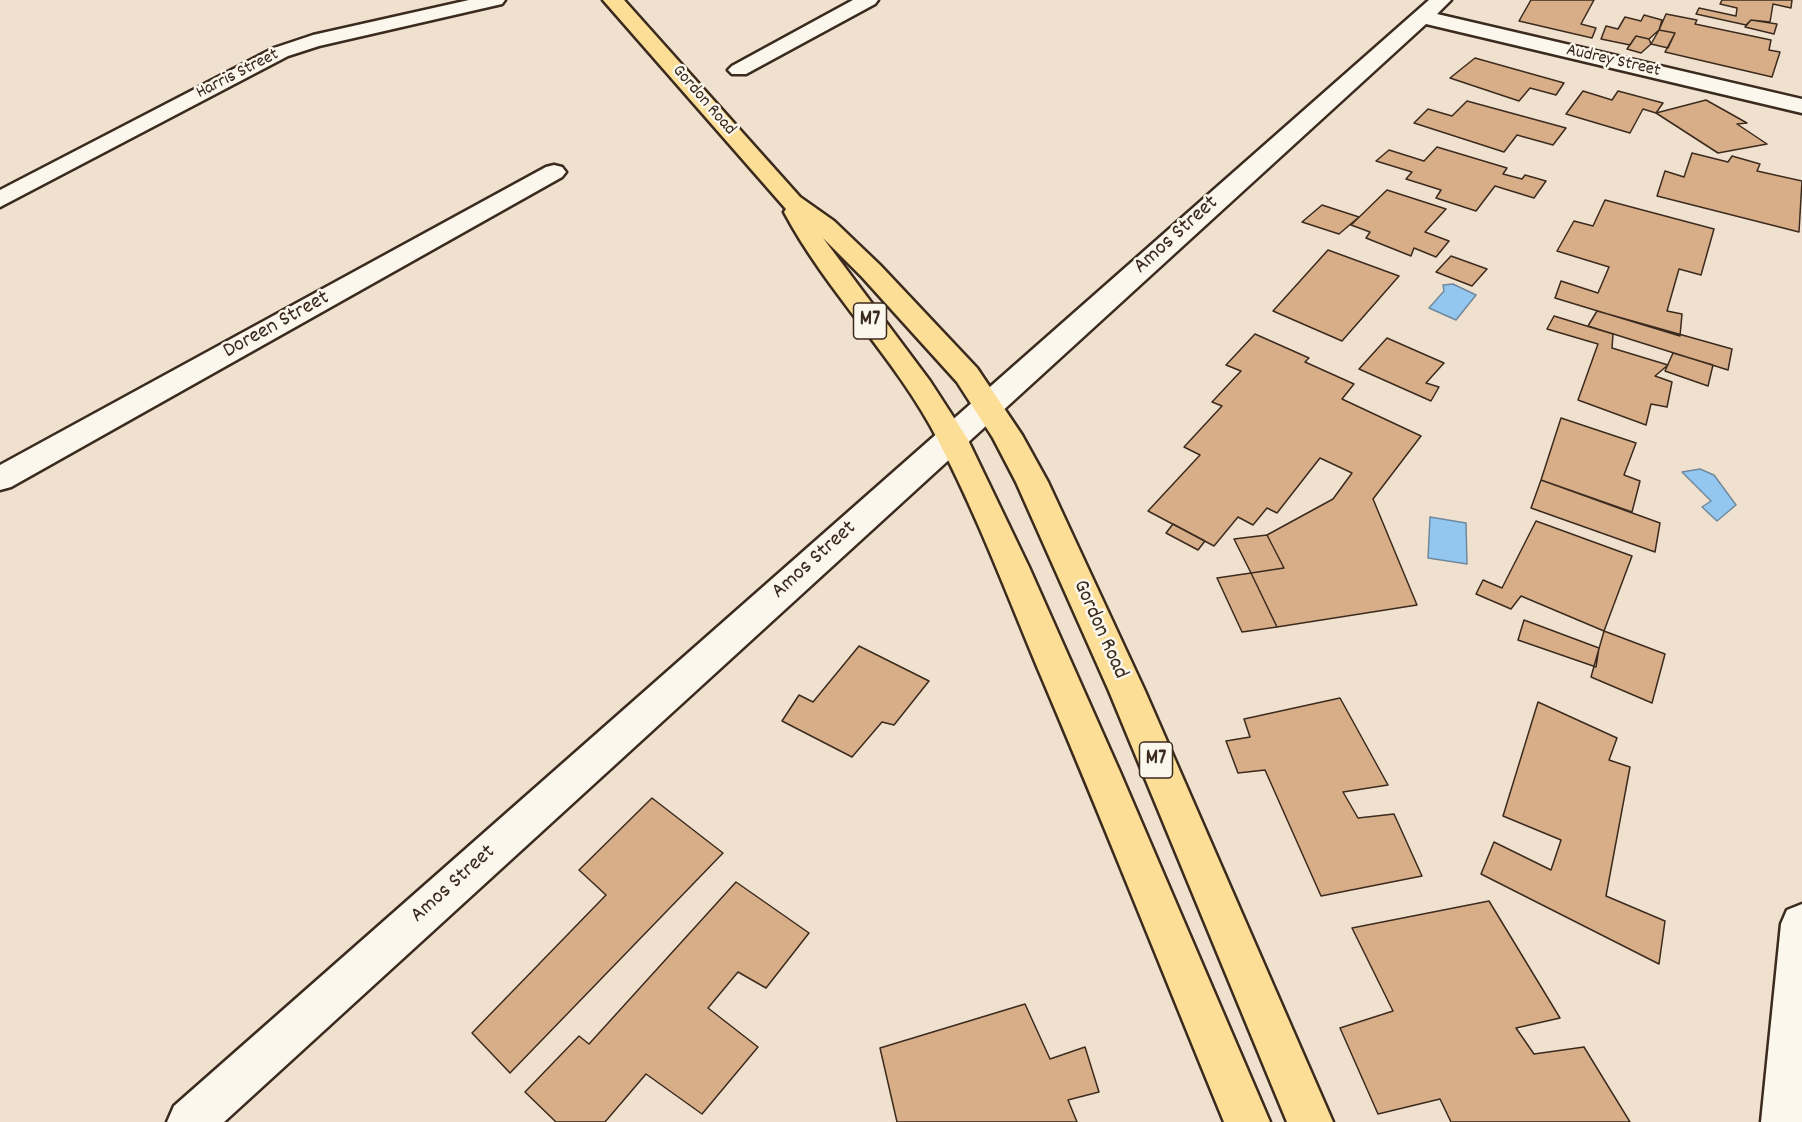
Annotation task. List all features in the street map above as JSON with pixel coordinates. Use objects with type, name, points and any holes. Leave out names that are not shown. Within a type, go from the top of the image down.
[{"type":"main road","name":"Gordon Road","points":[[613,0],[791,202],[817,250],[920,388],[952,438],[1012,567],[1101,772],[1247,1122]]},
{"type":"main road","name":"Gordon Road","points":[[791,202],[825,226],[871,271],[967,375],[1012,444],[1062,547],[1127,691],[1310,1122]]},
{"type":"street","name":"Harris Street","points":[[0,200],[281,52],[313,41],[495,0]]},
{"type":"street","points":[[739,70],[867,0]]},
{"type":"street","name":"Audrey Street","points":[[1432,8],[1802,106]]},
{"type":"street","name":"Amos Street","points":[[190,1122],[1432,8]]},
{"type":"street","name":"Doreen Street","points":[[0,479],[554,172]]},
{"type":"street","points":[[1784,1122],[1802,924]]},
{"type":"water","points":[[1453,284],[1476,295],[1456,320],[1429,308],[1444,291],[1443,285]]},
{"type":"water","points":[[1700,469],[1714,475],[1736,505],[1717,521],[1702,507],[1711,501],[1682,472]]},
{"type":"water","points":[[1430,517],[1466,523],[1467,564],[1428,558]]},
{"type":"building","points":[[1531,0],[1594,0],[1581,24],[1596,28],[1592,38],[1519,21]]},
{"type":"building","points":[[1722,0],[1792,0],[1791,8],[1773,4],[1770,22],[1751,20],[1746,25],[1696,14],[1699,8],[1736,16],[1737,8],[1720,4]]},
{"type":"building","points":[[1666,14],[1697,20],[1695,24],[1771,40],[1769,50],[1780,52],[1772,77],[1665,52],[1675,33],[1659,30]]},
{"type":"building","points":[[1644,15],[1662,20],[1659,30],[1649,39],[1636,36],[1630,45],[1601,39],[1606,26],[1618,29],[1625,17],[1641,21]]},
{"type":"building","points":[[1751,20],[1777,24],[1774,34],[1745,27]]},
{"type":"building","points":[[1659,30],[1675,33],[1668,48],[1651,44]]},
{"type":"building","points":[[1636,36],[1649,39],[1651,44],[1641,53],[1627,49]]},
{"type":"building","points":[[1475,58],[1564,83],[1556,95],[1530,88],[1519,101],[1450,78]]},
{"type":"building","points":[[1583,91],[1612,100],[1618,91],[1663,103],[1656,113],[1643,109],[1630,133],[1566,114]]},
{"type":"building","points":[[1706,100],[1747,123],[1737,124],[1767,144],[1718,153],[1656,113]]},
{"type":"building","points":[[1467,101],[1566,128],[1553,145],[1517,135],[1504,152],[1414,123],[1428,109],[1452,116]]},
{"type":"building","points":[[1437,147],[1507,168],[1503,174],[1522,179],[1525,175],[1546,181],[1534,198],[1495,186],[1476,211],[1436,198],[1441,190],[1406,179],[1412,172],[1376,161],[1389,150],[1424,161]]},
{"type":"building","points":[[1692,153],[1728,162],[1732,156],[1760,164],[1757,171],[1802,181],[1799,232],[1657,196],[1665,171],[1684,177]]},
{"type":"building","points":[[1387,190],[1446,209],[1425,232],[1449,241],[1436,257],[1414,248],[1411,256],[1366,238],[1370,232],[1351,225]]},
{"type":"building","points":[[1605,200],[1714,229],[1701,275],[1679,269],[1667,311],[1682,314],[1680,336],[1555,298],[1561,281],[1598,293],[1609,267],[1557,251],[1574,221],[1593,226]]},
{"type":"building","points":[[1322,205],[1359,217],[1339,234],[1302,222]]},
{"type":"building","points":[[1328,250],[1399,276],[1342,341],[1273,311]]},
{"type":"building","points":[[1451,256],[1487,269],[1472,286],[1436,272]]},
{"type":"building","points":[[1597,311],[1732,349],[1728,370],[1588,326]]},
{"type":"building","points":[[1554,316],[1613,334],[1612,348],[1668,365],[1655,376],[1672,382],[1667,407],[1651,404],[1646,425],[1578,400],[1598,344],[1547,329]]},
{"type":"building","points":[[1255,334],[1309,358],[1305,362],[1354,384],[1342,399],[1421,436],[1373,499],[1417,605],[1277,627],[1251,573],[1284,568],[1267,535],[1333,499],[1352,473],[1320,458],[1277,513],[1267,508],[1253,525],[1238,517],[1214,546],[1148,511],[1200,455],[1184,447],[1222,406],[1212,402],[1241,371],[1226,365]]},
{"type":"building","points":[[1387,338],[1444,363],[1426,383],[1439,387],[1431,401],[1359,369]]},
{"type":"building","points":[[1673,353],[1713,365],[1708,386],[1665,371]]},
{"type":"building","points":[[1561,418],[1636,443],[1624,475],[1640,481],[1632,512],[1541,480]]},
{"type":"building","points":[[1541,480],[1660,523],[1655,552],[1531,508]]},
{"type":"building","points":[[1536,521],[1632,556],[1604,631],[1521,596],[1511,609],[1476,594],[1483,580],[1502,588]]},
{"type":"building","points":[[1173,524],[1205,541],[1198,550],[1166,533]]},
{"type":"building","points":[[1267,535],[1284,568],[1251,573],[1234,539]]},
{"type":"building","points":[[1251,573],[1277,627],[1242,632],[1217,578]]},
{"type":"building","points":[[1524,620],[1599,648],[1596,667],[1518,640]]},
{"type":"building","points":[[1604,631],[1665,654],[1652,703],[1591,677]]},
{"type":"building","points":[[859,646],[929,681],[894,725],[882,722],[852,757],[782,721],[799,695],[813,702]]},
{"type":"building","points":[[1340,698],[1388,785],[1343,792],[1358,818],[1394,814],[1422,876],[1321,896],[1265,770],[1238,773],[1226,741],[1250,737],[1244,719]]},
{"type":"building","points":[[1538,702],[1617,738],[1609,760],[1630,767],[1606,896],[1665,921],[1659,964],[1481,874],[1494,842],[1551,870],[1561,840],[1503,816]]},
{"type":"building","points":[[652,798],[723,853],[510,1073],[472,1033],[606,895],[579,870]]},
{"type":"building","points":[[736,882],[809,933],[766,988],[738,972],[708,1008],[758,1047],[702,1114],[646,1074],[605,1122],[556,1122],[525,1092],[579,1036],[589,1044]]},
{"type":"building","points":[[1489,901],[1560,1018],[1516,1028],[1534,1054],[1584,1047],[1630,1122],[1451,1122],[1440,1099],[1378,1114],[1340,1028],[1393,1011],[1352,928]]},
{"type":"building","points":[[1025,1004],[1050,1059],[1085,1047],[1099,1092],[1068,1100],[1077,1122],[897,1122],[880,1048]]}]
